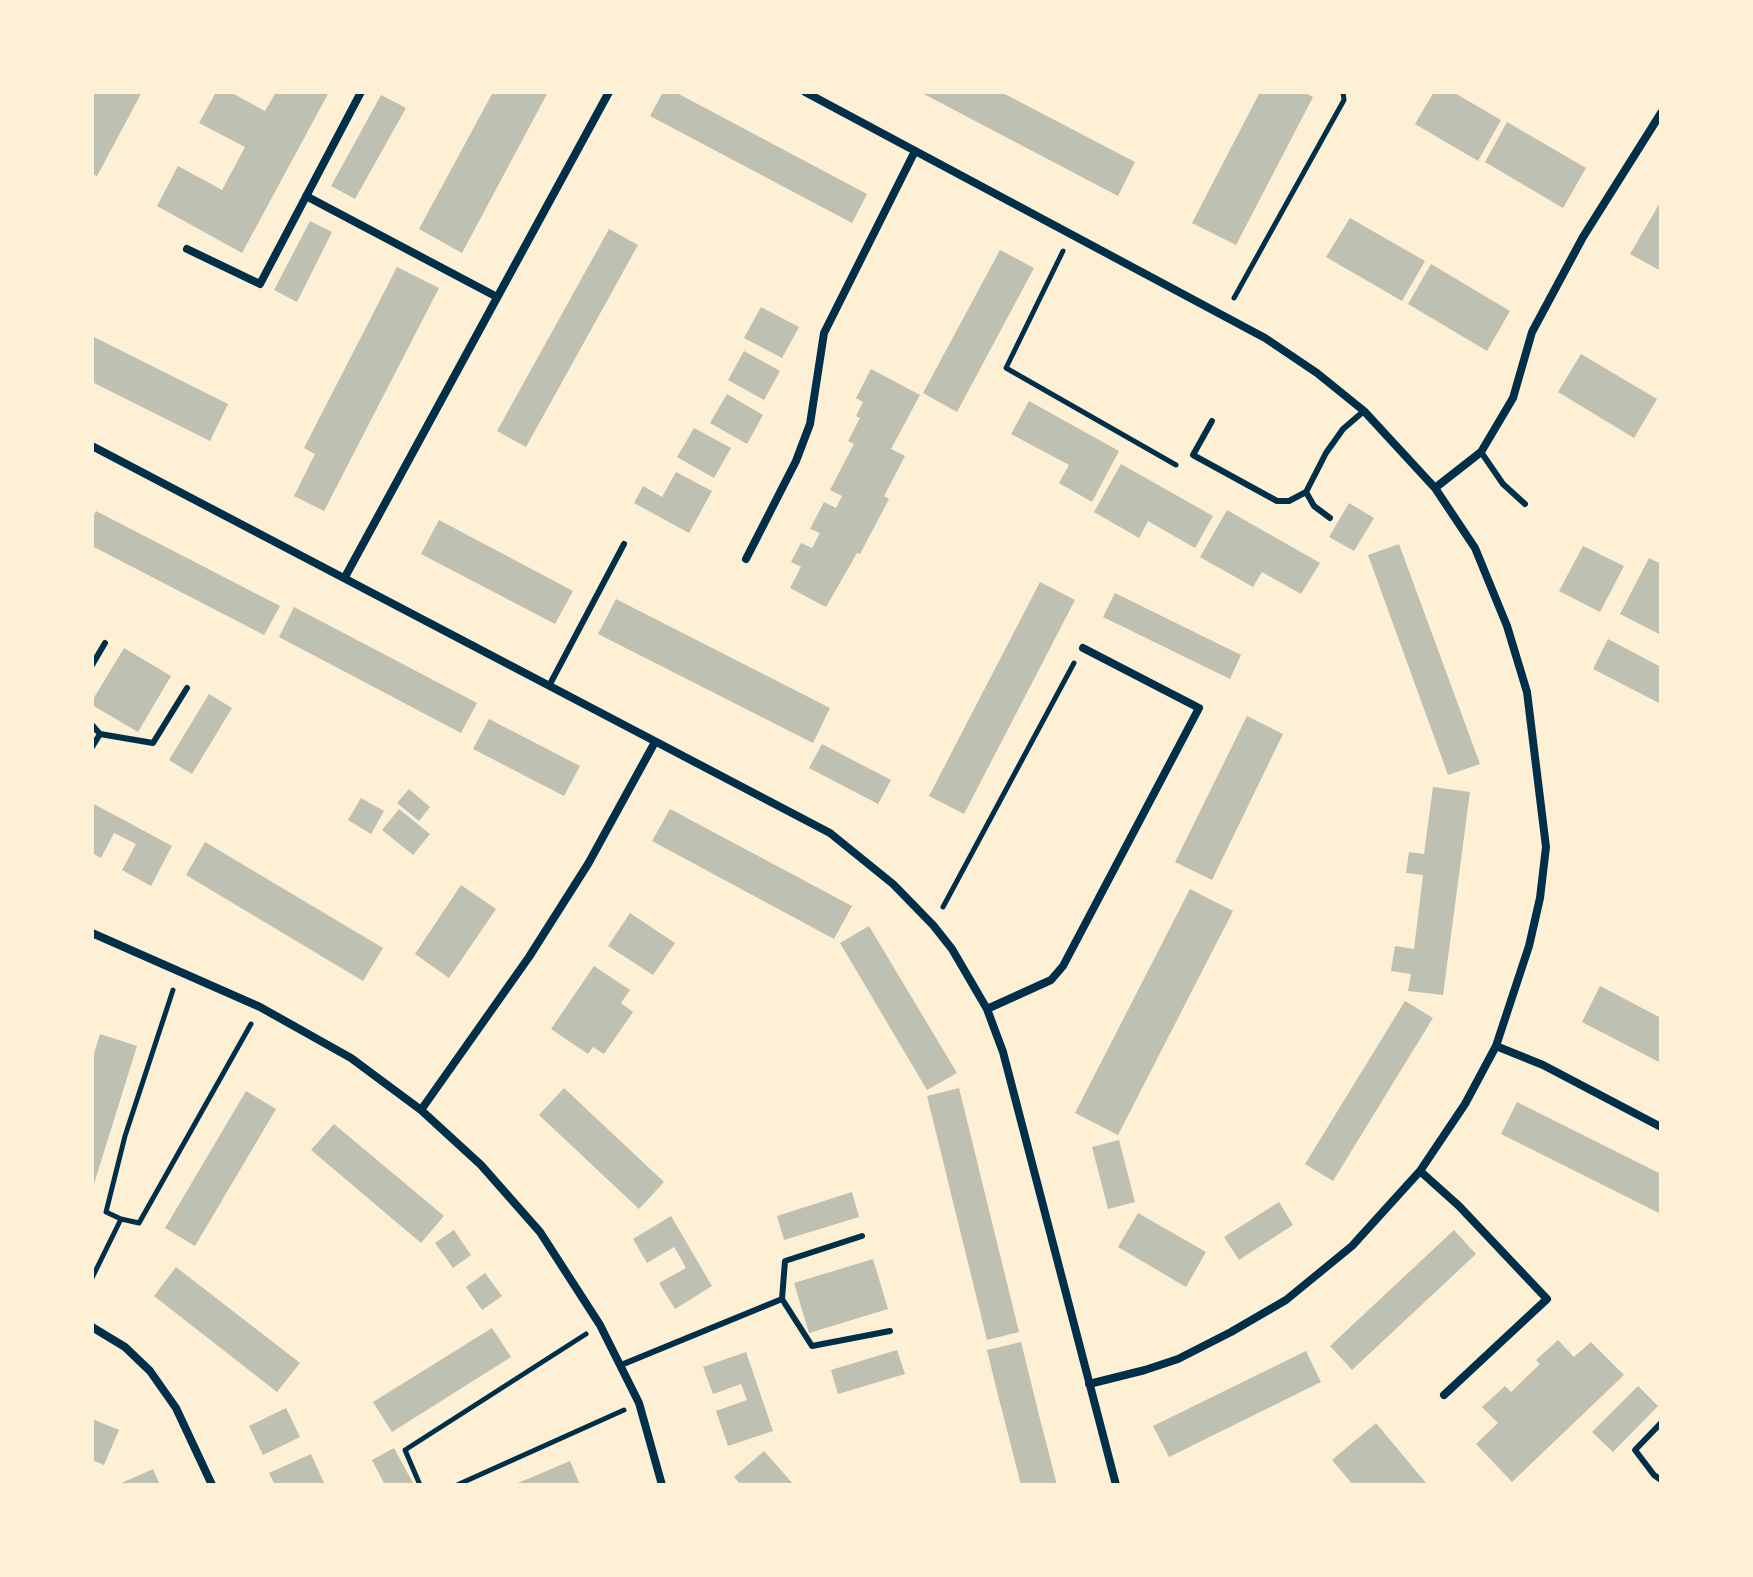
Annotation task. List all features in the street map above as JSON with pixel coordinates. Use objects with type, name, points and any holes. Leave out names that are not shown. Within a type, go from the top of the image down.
[{"type":"street","points":[[187,249],[260,284],[361,92]]},
{"type":"street","points":[[345,577],[609,92]]},
{"type":"street","points":[[806,92],[1265,338],[1317,373],[1364,411],[1435,488],[1475,548],[1507,626],[1527,692],[1546,847],[1540,898],[1529,946],[1496,1046],[1465,1104],[1420,1171],[1352,1246],[1286,1300],[1178,1359],[1089,1384]]},
{"type":"street","points":[[1435,488],[1481,452],[1513,398],[1532,332],[1583,237],[1661,113]]},
{"type":"street","points":[[746,559],[796,461],[810,424],[824,333],[915,151]]},
{"type":"street","points":[[306,196],[497,297]]},
{"type":"street","points":[[92,446],[830,833],[893,884],[952,949],[987,1009],[1003,1052],[1116,1485]]},
{"type":"street","points":[[987,1009],[1051,980],[1063,966],[1199,708],[1083,648]]},
{"type":"street","points":[[421,1110],[529,957],[588,864],[655,742]]},
{"type":"street","points":[[92,933],[260,1007],[351,1058],[421,1110],[481,1165],[540,1232],[600,1325],[639,1403],[662,1485]]},
{"type":"street","points":[[1496,1046],[1543,1065],[1661,1127]]},
{"type":"street","points":[[1420,1171],[1459,1206],[1547,1299],[1444,1395]]},
{"type":"street","points":[[92,1327],[125,1347],[150,1371],[176,1408],[212,1485]]},
{"type":"lane","points":[[1212,421],[1193,455],[1277,501],[1289,501],[1306,492],[1326,453],[1343,429],[1364,411]]},
{"type":"lane","points":[[1481,452],[1503,484],[1525,504]]},
{"type":"lane","points":[[1306,492],[1320,513],[1330,518]]},
{"type":"lane","points":[[549,686],[624,544]]},
{"type":"lane","points":[[92,665],[105,643]]},
{"type":"lane","points":[[92,725],[100,734],[153,743],[187,688]]},
{"type":"lane","points":[[92,747],[100,734]]},
{"type":"lane","points":[[862,1236],[785,1261],[782,1299],[812,1346],[890,1331]]},
{"type":"lane","points":[[621,1365],[782,1299]]},
{"type":"lane","points":[[1661,1423],[1635,1450],[1661,1480]]},
{"type":"path","points":[[1224,316],[1344,100],[1343,92]]},
{"type":"path","points":[[1071,236],[1006,368],[1184,470]]},
{"type":"path","points":[[933,925],[1083,648]]},
{"type":"path","points":[[179,971],[125,1136],[106,1212],[121,1219],[139,1223],[260,1007]]},
{"type":"path","points":[[92,1278],[121,1219]]},
{"type":"path","points":[[420,1485],[405,1450],[600,1325]]},
{"type":"path","points":[[457,1485],[639,1403]]},
{"type":"building","points":[[92,92],[142,92],[97,176],[92,174]]},
{"type":"building","points":[[216,92],[230,92],[265,111],[276,92],[329,92],[242,253],[157,206],[178,166],[222,190],[245,147],[199,123]]},
{"type":"building","points":[[493,92],[548,92],[462,253],[419,229]]},
{"type":"building","points":[[663,92],[675,92],[867,194],[852,223],[650,116]]},
{"type":"building","points":[[920,92],[1001,92],[1135,162],[1118,196]]},
{"type":"building","points":[[1260,92],[1303,92],[1313,97],[1236,245],[1192,223]]},
{"type":"building","points":[[1434,92],[1453,92],[1501,120],[1478,161],[1415,124]]},
{"type":"building","points":[[381,95],[406,108],[355,199],[331,186]]},
{"type":"building","points":[[1507,122],[1586,168],[1563,208],[1485,162]]},
{"type":"building","points":[[1661,201],[1661,271],[1630,254]]},
{"type":"building","points":[[1350,218],[1425,261],[1402,301],[1326,257]]},
{"type":"building","points":[[310,221],[332,232],[297,302],[274,290]]},
{"type":"building","points":[[609,229],[638,245],[526,447],[497,431]]},
{"type":"building","points":[[1000,250],[1034,268],[957,412],[923,393]]},
{"type":"building","points":[[1431,264],[1510,311],[1487,351],[1408,304]]},
{"type":"building","points":[[397,267],[439,288],[324,511],[294,496],[315,454],[304,448]]},
{"type":"building","points":[[761,307],[799,327],[782,358],[744,338]]},
{"type":"building","points":[[94,337],[228,404],[210,441],[92,382]]},
{"type":"building","points":[[744,351],[780,371],[764,400],[728,380]]},
{"type":"building","points":[[1581,354],[1657,399],[1634,438],[1558,392]]},
{"type":"building","points":[[871,369],[920,395],[891,449],[905,456],[884,496],[889,499],[860,554],[857,553],[826,607],[790,588],[801,567],[791,562],[801,543],[812,548],[820,533],[810,529],[824,502],[836,508],[842,496],[830,490],[854,444],[848,441],[860,418],[856,416],[863,402],[856,398]]},
{"type":"building","points":[[727,394],[763,415],[747,444],[710,423]]},
{"type":"building","points":[[1029,401],[1119,451],[1092,502],[1059,483],[1069,465],[1011,434]]},
{"type":"building","points":[[694,428],[731,448],[714,478],[677,457]]},
{"type":"building","points":[[1121,464],[1213,516],[1195,548],[1148,521],[1139,538],[1094,512]]},
{"type":"building","points":[[676,472],[712,491],[689,533],[634,503],[643,486],[662,497]]},
{"type":"building","points":[[1349,503],[1374,518],[1354,551],[1329,537]]},
{"type":"building","points":[[1227,510],[1320,563],[1301,594],[1262,572],[1253,587],[1200,557]]},
{"type":"building","points":[[96,511],[280,606],[264,635],[92,546],[92,518]]},
{"type":"building","points":[[439,520],[573,591],[555,624],[421,554]]},
{"type":"building","points":[[1399,544],[1480,764],[1448,775],[1368,555]]},
{"type":"building","points":[[1583,546],[1624,566],[1600,612],[1559,591]]},
{"type":"building","points":[[1649,558],[1661,564],[1661,635],[1620,614]]},
{"type":"building","points":[[1040,582],[1075,600],[964,814],[929,796]]},
{"type":"building","points":[[1115,593],[1241,655],[1230,679],[1103,617]]},
{"type":"building","points":[[616,599],[830,708],[813,743],[598,634]]},
{"type":"building","points":[[294,607],[477,703],[461,733],[279,637]]},
{"type":"building","points":[[1608,639],[1661,667],[1661,704],[1593,669]]},
{"type":"building","points":[[124,648],[171,676],[138,732],[92,705]]},
{"type":"building","points":[[209,694],[232,708],[192,774],[169,760]]},
{"type":"building","points":[[1247,716],[1283,734],[1212,880],[1175,862]]},
{"type":"building","points":[[489,719],[580,766],[564,796],[473,749]]},
{"type":"building","points":[[822,744],[891,780],[878,804],[809,768]]},
{"type":"building","points":[[1433,787],[1470,792],[1443,995],[1408,991],[1411,974],[1391,971],[1395,946],[1414,949],[1423,875],[1406,873],[1409,852],[1424,854]]},
{"type":"building","points":[[409,789],[430,807],[419,821],[397,803]]},
{"type":"building","points":[[361,798],[384,811],[371,834],[348,820]]},
{"type":"building","points":[[92,803],[172,846],[151,886],[122,870],[136,844],[114,833],[101,858],[92,853]]},
{"type":"building","points":[[399,809],[430,834],[413,855],[382,830]]},
{"type":"building","points":[[670,809],[852,906],[834,939],[652,841]]},
{"type":"building","points":[[205,842],[383,948],[363,981],[186,875]]},
{"type":"building","points":[[461,885],[496,909],[449,978],[415,954]]},
{"type":"building","points":[[1190,889],[1233,911],[1118,1135],[1075,1113]]},
{"type":"building","points":[[630,913],[675,943],[653,975],[608,946]]},
{"type":"building","points":[[869,926],[957,1073],[927,1090],[840,943]]},
{"type":"building","points":[[594,966],[630,990],[621,1003],[633,1012],[604,1054],[593,1047],[588,1054],[551,1029]]},
{"type":"building","points":[[1600,986],[1661,1018],[1661,1063],[1582,1022]]},
{"type":"building","points":[[1405,1001],[1433,1018],[1333,1181],[1305,1164]]},
{"type":"building","points":[[100,1034],[137,1046],[93,1187],[92,1060]]},
{"type":"building","points":[[564,1088],[664,1182],[639,1209],[539,1115]]},
{"type":"building","points":[[959,1088],[1019,1332],[987,1340],[927,1096]]},
{"type":"building","points":[[246,1091],[276,1109],[195,1246],[165,1228]]},
{"type":"building","points":[[1517,1102],[1661,1174],[1661,1214],[1501,1134]]},
{"type":"building","points":[[334,1124],[444,1216],[421,1243],[311,1150]]},
{"type":"building","points":[[1119,1140],[1135,1202],[1108,1209],[1092,1147]]},
{"type":"building","points":[[852,1192],[859,1217],[784,1240],[777,1216]]},
{"type":"building","points":[[1279,1202],[1293,1225],[1239,1260],[1224,1237]]},
{"type":"building","points":[[1138,1213],[1206,1252],[1186,1287],[1118,1247]]},
{"type":"building","points":[[671,1216],[712,1286],[675,1309],[659,1283],[686,1268],[674,1247],[647,1263],[633,1239]]},
{"type":"building","points":[[454,1230],[471,1255],[453,1268],[435,1243]]},
{"type":"building","points":[[1454,1230],[1476,1254],[1352,1370],[1330,1346]]},
{"type":"building","points":[[873,1259],[888,1309],[809,1333],[794,1283]]},
{"type":"building","points":[[176,1267],[300,1363],[277,1392],[154,1296]]},
{"type":"building","points":[[485,1273],[502,1296],[482,1310],[466,1287]]},
{"type":"building","points":[[492,1328],[511,1357],[392,1432],[373,1402]]},
{"type":"building","points":[[1558,1340],[1574,1357],[1591,1342],[1624,1375],[1512,1482],[1476,1444],[1498,1423],[1482,1407],[1505,1386],[1511,1392],[1540,1364],[1536,1360]]},
{"type":"building","points":[[1021,1342],[1057,1485],[1021,1485],[997,1391],[987,1350]]},
{"type":"building","points":[[897,1350],[905,1374],[838,1394],[831,1370]]},
{"type":"building","points":[[1306,1351],[1321,1382],[1169,1457],[1153,1426]]},
{"type":"building","points":[[746,1352],[773,1431],[728,1446],[716,1411],[747,1400],[741,1384],[713,1394],[703,1367]]},
{"type":"building","points":[[1638,1386],[1658,1406],[1613,1452],[1592,1432]]},
{"type":"building","points":[[286,1408],[300,1437],[263,1455],[249,1426]]},
{"type":"building","points":[[92,1419],[119,1430],[104,1465],[92,1460]]},
{"type":"building","points":[[1376,1423],[1426,1483],[1353,1485],[1332,1460]]},
{"type":"building","points":[[394,1448],[414,1485],[385,1485],[372,1460]]},
{"type":"building","points":[[764,1451],[794,1485],[741,1485],[734,1477]]},
{"type":"building","points":[[311,1454],[325,1485],[275,1485],[269,1473]]},
{"type":"building","points":[[570,1461],[580,1485],[513,1485],[537,1475]]},
{"type":"building","points":[[153,1469],[160,1485],[117,1485]]}]
